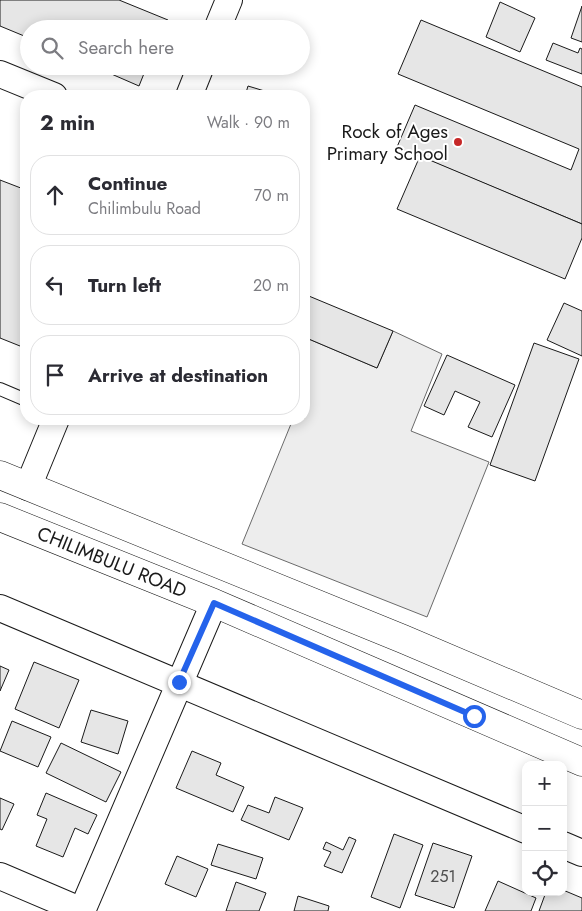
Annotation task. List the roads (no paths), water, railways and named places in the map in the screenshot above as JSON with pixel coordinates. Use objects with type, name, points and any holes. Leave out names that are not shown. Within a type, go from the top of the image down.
[{"type":"main road","name":"CHILIMBULU ROAD","points":[[0,475],[582,715]]},
{"type":"main road","name":"CHILIMBULU ROAD","points":[[0,517],[214,603],[582,762]]},
{"type":"street","points":[[0,74],[39,90]]},
{"type":"street","points":[[191,90],[197,75]]},
{"type":"street","points":[[28,487],[54,425]]},
{"type":"street","points":[[0,876],[82,911],[214,603]]},
{"type":"street","points":[[0,608],[522,828]]},
{"type":"street","points":[[567,847],[582,853]]},
{"type":"lane","points":[[0,389],[20,397]]},
{"type":"place","name":"Rock of Ages Primary School","points":[[458,142]]}]
